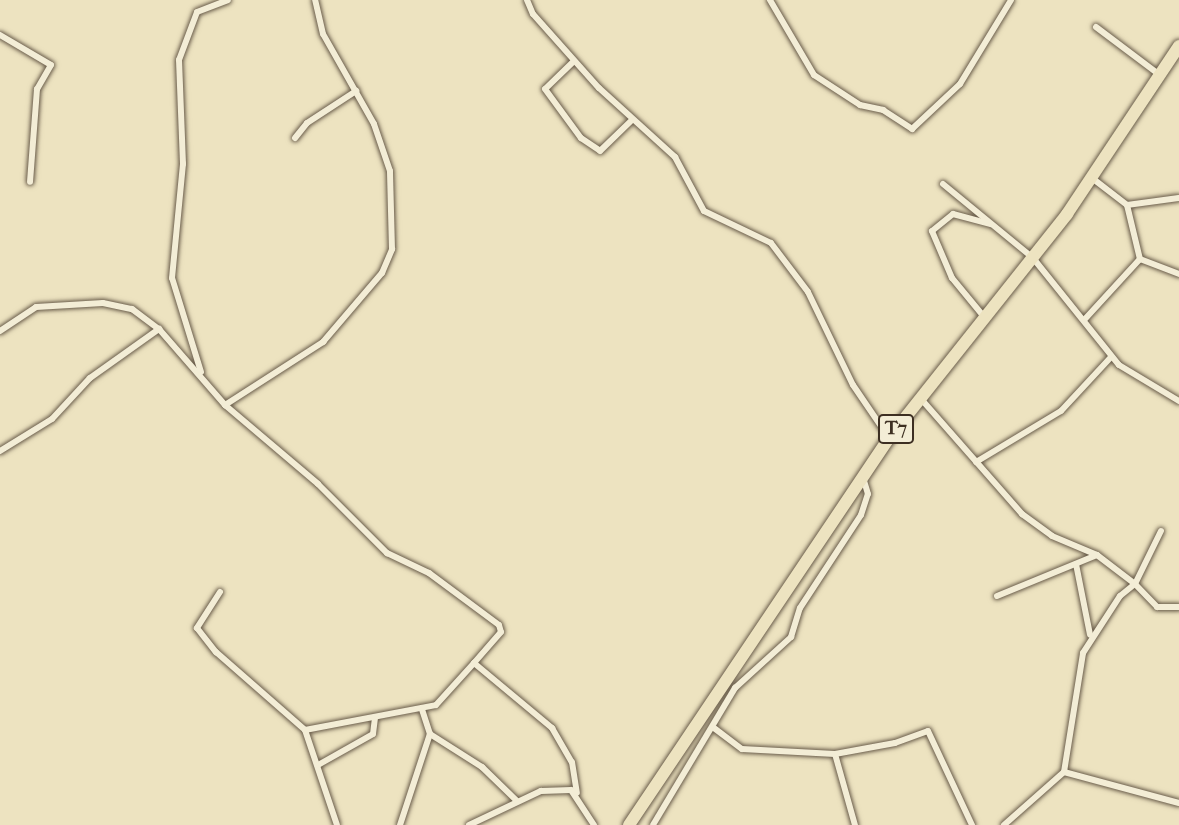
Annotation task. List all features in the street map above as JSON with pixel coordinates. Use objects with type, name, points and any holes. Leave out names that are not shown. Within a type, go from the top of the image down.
[{"type":"highway","name":"T7","points":[[629,825],[889,438],[1033,258],[1092,178],[1179,46]]},
{"type":"street","points":[[203,377],[172,278],[183,164],[179,60],[197,12],[229,0]]},
{"type":"street","points":[[225,405],[323,342],[388,258],[394,189],[374,124],[323,34],[315,0]]},
{"type":"street","points":[[527,0],[533,14],[574,61],[683,167],[704,211],[771,243],[808,292],[853,385],[889,438]]},
{"type":"street","points":[[770,0],[814,75],[860,106],[883,110],[912,129],[960,84],[1011,0]]},
{"type":"street","points":[[1096,27],[1160,75]]},
{"type":"street","points":[[0,35],[51,65],[37,89],[30,183]]},
{"type":"street","points":[[574,61],[545,89],[581,138],[600,150],[632,120]]},
{"type":"street","points":[[295,138],[307,123],[356,91]]},
{"type":"street","points":[[1092,178],[1127,205],[1140,259]]},
{"type":"street","points":[[943,184],[1033,258],[1084,318],[1111,357],[1179,401]]},
{"type":"street","points":[[1127,205],[1179,198]]},
{"type":"street","points":[[985,318],[952,278],[932,231],[953,214],[993,224]]},
{"type":"street","points":[[1140,259],[1179,274]]},
{"type":"street","points":[[1084,318],[1140,259]]},
{"type":"street","points":[[0,331],[36,307],[103,303],[132,309],[159,329],[225,405],[318,484],[387,553],[429,573],[499,625],[501,632],[450,695],[422,710],[375,718],[345,719],[304,730]]},
{"type":"street","points":[[0,451],[52,419],[90,378],[159,329]]},
{"type":"street","points":[[976,462],[1061,411],[1111,357]]},
{"type":"street","points":[[922,400],[1022,514],[1052,536],[1097,555],[1135,584],[1157,607],[1179,607]]},
{"type":"street","points":[[653,825],[714,729],[735,688],[791,637],[800,608],[861,516],[869,494],[863,478]]},
{"type":"street","points":[[1090,635],[1147,569],[1161,531]]},
{"type":"street","points":[[997,596],[1097,555]]},
{"type":"street","points":[[1004,825],[1064,772],[1068,725],[1090,635],[1076,565]]},
{"type":"street","points":[[220,592],[197,628],[216,652],[304,730],[337,825]]},
{"type":"street","points":[[474,663],[552,728],[572,762],[577,793],[594,825]]},
{"type":"street","points":[[400,825],[430,734],[422,710]]},
{"type":"street","points":[[318,765],[373,734],[375,718]]},
{"type":"street","points":[[714,729],[742,749],[835,754],[932,732],[972,825]]},
{"type":"street","points":[[430,734],[482,767],[517,801]]},
{"type":"street","points":[[835,754],[855,825]]},
{"type":"street","points":[[1064,772],[1179,803]]},
{"type":"street","points":[[469,825],[541,791],[577,793]]}]
